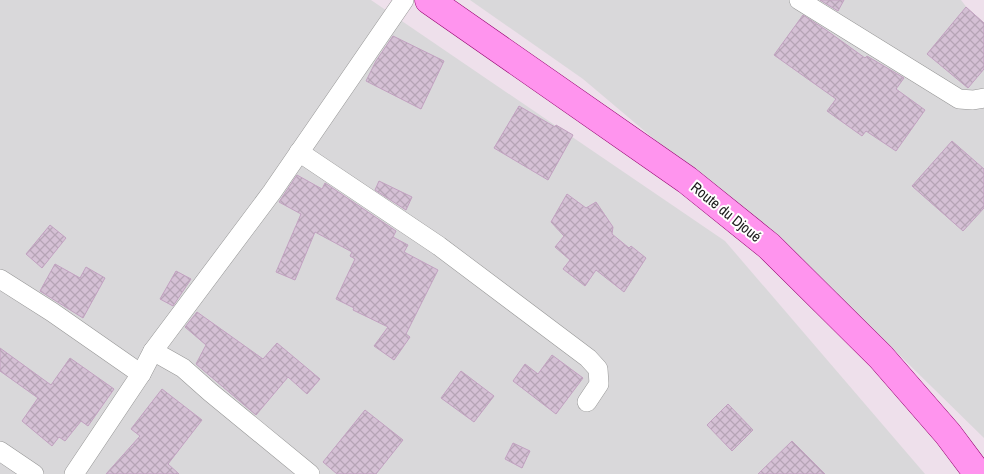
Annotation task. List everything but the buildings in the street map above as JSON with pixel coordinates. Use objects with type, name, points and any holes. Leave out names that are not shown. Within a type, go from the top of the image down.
[{"type":"main road","name":"Route du Djoué","points":[[429,0],[687,180],[769,246],[881,357],[948,434],[978,474]]},
{"type":"street","points":[[75,474],[141,374],[153,351],[272,192],[404,0]]},
{"type":"street","points":[[800,0],[959,99],[973,100],[984,98]]},
{"type":"street","points":[[300,152],[439,246],[588,358],[598,369],[599,384],[587,402]]},
{"type":"street","points":[[0,279],[52,312],[141,374]]},
{"type":"street","points":[[153,351],[183,368],[310,474]]},
{"type":"street","points":[[0,451],[34,474]]},
{"type":"shaded area","points":[[0,0],[371,0],[725,241],[925,474],[0,474]]},
{"type":"shaded area","points":[[470,0],[961,0],[984,30],[984,438],[833,290],[583,79]]}]
